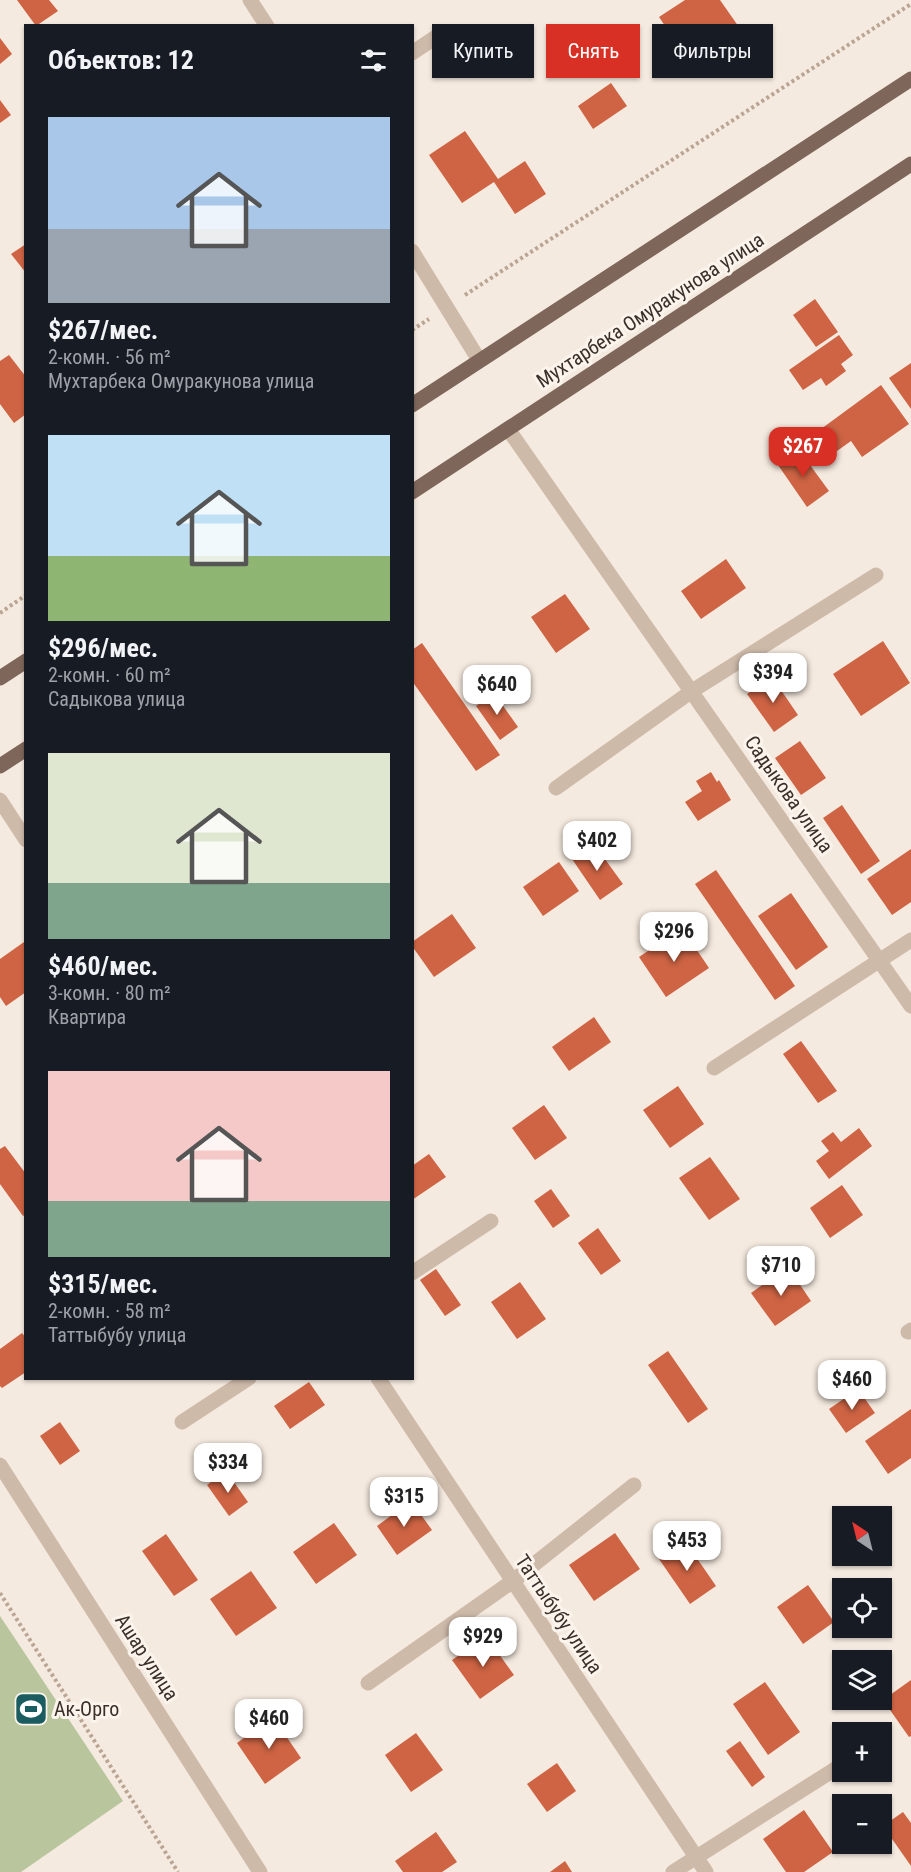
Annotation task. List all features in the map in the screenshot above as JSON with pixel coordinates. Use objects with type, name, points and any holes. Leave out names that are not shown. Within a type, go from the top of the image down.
[{"type":"main road","points":[[414,404],[911,79]]},
{"type":"main road","name":"Мухтарбека Омуракунова улица","points":[[414,491],[911,164]]},
{"type":"main road","points":[[0,678],[24,662]]},
{"type":"main road","points":[[0,766],[24,750]]},
{"type":"street","points":[[250,0],[266,24]]},
{"type":"street","points":[[414,52],[432,40]]},
{"type":"street","points":[[414,254],[479,360]]},
{"type":"street","name":"Садыкова улица","points":[[508,429],[911,1006]]},
{"type":"street","points":[[555,788],[692,691],[876,575]]},
{"type":"street","points":[[0,800],[24,837]]},
{"type":"street","points":[[714,1068],[911,940]]},
{"type":"street","points":[[414,1272],[491,1221]]},
{"type":"street","points":[[182,1422],[246,1380]]},
{"type":"street","name":"Таттыбубу улица","points":[[379,1380],[706,1872]]},
{"type":"street","name":"Ашар улица","points":[[0,1465],[260,1872]]},
{"type":"street","points":[[368,1683],[513,1581],[634,1485]]},
{"type":"street","points":[[673,1872],[832,1771]]},
{"type":"path","points":[[414,329],[911,4]]},
{"type":"path","points":[[0,613],[24,596]]},
{"type":"path","points":[[0,1593],[178,1872]]},
{"type":"green space","name":"Ак-Орго","points":[[0,1616],[123,1801],[21,1872],[0,1872]]},
{"type":"building","points":[[17,0],[49,0],[58,11],[39,24],[35,24]]},
{"type":"building","points":[[685,0],[720,0],[737,24],[664,24],[659,17]]},
{"type":"building","points":[[0,38],[12,54],[0,64]]},
{"type":"building","points":[[611,83],[627,106],[593,129],[578,106]]},
{"type":"building","points":[[0,100],[11,115],[0,123]]},
{"type":"building","points":[[465,131],[498,179],[525,161],[546,194],[515,214],[494,182],[462,203],[429,155]]},
{"type":"building","points":[[24,245],[24,270],[11,254]]},
{"type":"building","points":[[815,299],[838,332],[816,347],[793,315]]},
{"type":"building","points":[[839,335],[853,355],[841,364],[846,371],[826,386],[821,378],[803,390],[789,370]]},
{"type":"building","points":[[9,355],[24,374],[24,416],[14,423],[0,404],[0,361]]},
{"type":"building","points":[[911,363],[911,409],[889,378]]},
{"type":"building","points":[[881,385],[909,424],[862,457],[851,441],[837,451],[821,429]]},
{"type":"building","points":[[799,450],[829,491],[807,507],[778,465]]},
{"type":"building","points":[[726,559],[746,588],[701,619],[681,591]]},
{"type":"building","points":[[565,594],[590,629],[556,653],[531,617]]},
{"type":"building","points":[[883,641],[910,683],[861,716],[833,674]]},
{"type":"building","points":[[422,643],[500,755],[476,771],[414,684],[414,649]]},
{"type":"building","points":[[772,677],[798,715],[774,732],[747,694]]},
{"type":"building","points":[[494,693],[518,727],[500,740],[476,706]]},
{"type":"building","points":[[800,741],[826,778],[801,795],[775,758]]},
{"type":"building","points":[[711,772],[717,782],[719,780],[731,800],[698,821],[685,802],[702,791],[696,781]]},
{"type":"building","points":[[842,805],[880,861],[861,874],[823,818]]},
{"type":"building","points":[[594,844],[623,884],[600,900],[572,859]]},
{"type":"building","points":[[911,849],[911,902],[892,915],[867,879]]},
{"type":"building","points":[[559,862],[579,891],[543,916],[523,887]]},
{"type":"building","points":[[716,870],[795,986],[775,1000],[695,884]]},
{"type":"building","points":[[791,893],[828,947],[796,970],[758,916]]},
{"type":"building","points":[[452,914],[476,948],[434,977],[414,949],[414,941]]},
{"type":"building","points":[[682,928],[709,968],[666,997],[639,957]]},
{"type":"building","points":[[24,942],[24,993],[6,1006],[0,997],[0,959]]},
{"type":"building","points":[[594,1017],[611,1042],[569,1071],[552,1047]]},
{"type":"building","points":[[801,1041],[837,1091],[818,1103],[783,1054]]},
{"type":"building","points":[[678,1086],[704,1124],[670,1148],[643,1110]]},
{"type":"building","points":[[544,1105],[567,1138],[535,1160],[512,1128]]},
{"type":"building","points":[[859,1128],[872,1146],[829,1179],[816,1161],[829,1151],[821,1141],[833,1132],[841,1142]]},
{"type":"building","points":[[5,1146],[24,1171],[23,1216],[0,1184],[0,1149]]},
{"type":"building","points":[[429,1154],[446,1177],[414,1199],[414,1165]]},
{"type":"building","points":[[710,1157],[740,1199],[709,1220],[679,1178]]},
{"type":"building","points":[[842,1185],[863,1215],[830,1238],[810,1208]]},
{"type":"building","points":[[551,1189],[570,1216],[553,1228],[534,1201]]},
{"type":"building","points":[[598,1228],[621,1261],[601,1275],[578,1243]]},
{"type":"building","points":[[788,1267],[811,1301],[775,1326],[751,1293]]},
{"type":"building","points":[[436,1269],[461,1305],[445,1316],[420,1280]]},
{"type":"building","points":[[520,1282],[546,1319],[517,1339],[491,1302]]},
{"type":"building","points":[[22,1333],[24,1336],[24,1373],[2,1388],[0,1386],[0,1349]]},
{"type":"building","points":[[668,1351],[708,1409],[688,1423],[648,1365]]},
{"type":"building","points":[[309,1382],[325,1405],[290,1429],[274,1406]]},
{"type":"building","points":[[858,1389],[875,1413],[846,1433],[829,1409]]},
{"type":"building","points":[[911,1409],[911,1458],[888,1474],[865,1441]]},
{"type":"building","points":[[60,1422],[80,1451],[60,1465],[40,1436]]},
{"type":"building","points":[[226,1471],[248,1502],[229,1516],[207,1485]]},
{"type":"building","points":[[411,1501],[432,1530],[397,1555],[377,1526]]},
{"type":"building","points":[[334,1523],[357,1555],[316,1584],[293,1552]]},
{"type":"building","points":[[615,1533],[640,1569],[594,1601],[569,1565]]},
{"type":"building","points":[[166,1534],[198,1580],[174,1596],[142,1551]]},
{"type":"building","points":[[685,1541],[716,1586],[690,1604],[659,1559]]},
{"type":"building","points":[[251,1571],[277,1608],[236,1636],[210,1599]]},
{"type":"building","points":[[808,1585],[832,1619],[832,1623],[803,1644],[777,1607]]},
{"type":"building","points":[[486,1636],[514,1675],[480,1699],[452,1660]]},
{"type":"building","points":[[911,1680],[911,1736],[909,1737],[890,1710],[892,1710],[892,1694]]},
{"type":"building","points":[[765,1682],[800,1732],[768,1755],[733,1704]]},
{"type":"building","points":[[273,1717],[301,1758],[265,1784],[237,1743]]},
{"type":"building","points":[[416,1733],[443,1770],[411,1792],[385,1755]]},
{"type":"building","points":[[740,1741],[765,1777],[752,1787],[726,1751]]},
{"type":"building","points":[[557,1763],[576,1791],[547,1812],[527,1784]]},
{"type":"building","points":[[804,1810],[832,1853],[804,1872],[786,1872],[763,1839]]},
{"type":"building","points":[[903,1812],[911,1823],[911,1866],[892,1839],[892,1820]]},
{"type":"building","points":[[436,1832],[457,1862],[442,1872],[403,1872],[395,1861]]},
{"type":"building","points":[[565,1861],[572,1872],[550,1872]]},
{"type":"place","name":"Ак-Орго","points":[[31,1709]]}]
